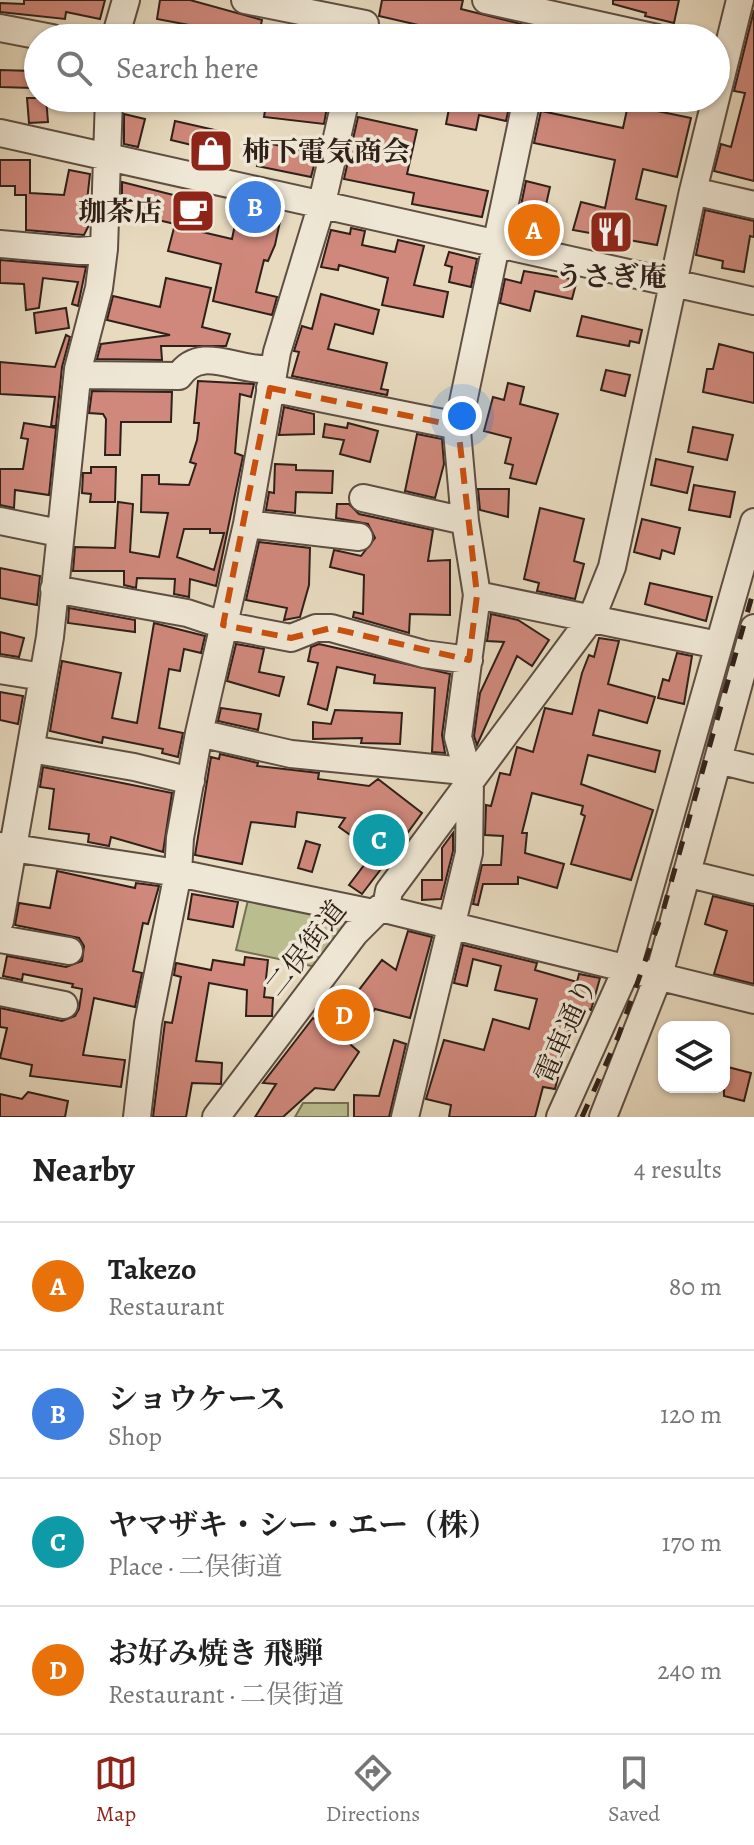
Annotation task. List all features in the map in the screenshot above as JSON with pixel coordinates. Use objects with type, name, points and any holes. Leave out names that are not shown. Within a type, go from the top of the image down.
[{"type":"street","points":[[119,24],[126,0]]},
{"type":"street","points":[[245,0],[365,21]]},
{"type":"street","points":[[486,0],[541,17],[580,24]]},
{"type":"street","points":[[730,29],[740,0]]},
{"type":"street","points":[[0,28],[24,33]]},
{"type":"street","points":[[0,921],[7,847],[31,749],[43,677],[59,533],[74,435],[78,375],[99,288],[104,249],[109,112]]},
{"type":"street","points":[[137,1117],[148,1023],[178,873],[199,733],[247,524],[272,378],[321,207],[343,112]]},
{"type":"street","points":[[405,1117],[469,853],[469,774],[458,737],[477,595],[465,521],[458,426],[524,112]]},
{"type":"street","points":[[7,847],[178,873],[380,910],[389,891],[469,774],[592,617],[612,567],[709,112]]},
{"type":"street","points":[[0,133],[321,207],[754,301]]},
{"type":"street","points":[[693,191],[754,205]]},
{"type":"street","points":[[0,244],[79,251],[104,249]]},
{"type":"street","points":[[78,375],[179,376],[193,361],[207,358],[458,426]]},
{"type":"street","points":[[363,498],[465,521]]},
{"type":"street","points":[[0,521],[59,533]]},
{"type":"street","points":[[627,968],[754,522]]},
{"type":"street","points":[[247,524],[359,537]]},
{"type":"street","points":[[54,589],[187,613],[223,625],[291,638],[316,628],[331,628],[424,654],[469,660]]},
{"type":"street","points":[[477,595],[718,645]]},
{"type":"street","points":[[603,1117],[659,975],[718,760],[750,658],[754,628]]},
{"type":"street","points":[[0,670],[43,677]]},
{"type":"street","points":[[199,733],[291,754],[469,774]]},
{"type":"street","points":[[31,749],[134,767],[191,781]]},
{"type":"street","points":[[718,760],[754,769]]},
{"type":"street","points":[[689,874],[754,890]]},
{"type":"street","name":"二俣街道","points":[[216,1117],[380,910],[452,923],[754,1000]]},
{"type":"street","points":[[0,939],[69,951]]},
{"type":"street","name":"電車通り","points":[[560,1117],[627,968]]},
{"type":"street","points":[[0,992],[64,1005]]},
{"type":"highlighted area","points":[[270,388],[458,426],[477,595],[469,660],[331,628],[291,638],[223,625]]},
{"type":"green space","points":[[249,896],[338,913],[346,922],[316,967],[236,950]]},
{"type":"green space","points":[[303,1103],[348,1103],[348,1117],[295,1117]]},
{"type":"building","points":[[24,0],[105,0],[100,19],[66,12],[65,19],[0,12],[0,3],[24,4]]},
{"type":"building","points":[[160,0],[190,0],[262,20],[261,24],[184,24],[157,19]]},
{"type":"building","points":[[382,0],[463,0],[461,9],[521,24],[414,24],[379,16]]},
{"type":"building","points":[[613,0],[679,0],[674,23],[613,4]]},
{"type":"building","points":[[754,10],[754,181],[714,171],[721,144],[731,147],[745,93],[734,91]]},
{"type":"building","points":[[0,70],[24,71],[24,88],[0,87]]},
{"type":"building","points":[[28,112],[47,112],[48,122],[29,123]]},
{"type":"building","points":[[265,112],[326,112],[324,124],[264,117]]},
{"type":"building","points":[[448,112],[508,112],[506,121],[479,115],[476,130],[446,124]]},
{"type":"building","points":[[541,112],[623,128],[626,112],[662,112],[691,118],[677,177],[643,169],[636,199],[666,206],[657,245],[573,230],[581,202],[605,208],[615,160],[534,143]]},
{"type":"building","points":[[124,114],[145,119],[138,147],[124,144]]},
{"type":"building","points":[[358,117],[417,130],[407,174],[488,191],[482,217],[412,204],[414,193],[344,179]]},
{"type":"building","points":[[175,121],[228,133],[221,161],[198,156],[200,147],[171,140]]},
{"type":"building","points":[[263,142],[317,154],[311,177],[257,166]]},
{"type":"building","points":[[0,160],[30,160],[30,193],[64,195],[69,170],[90,174],[86,210],[89,211],[89,225],[84,235],[26,230],[26,195],[15,195],[15,186],[0,186]]},
{"type":"building","points":[[526,181],[550,187],[540,231],[517,225]]},
{"type":"building","points":[[122,182],[209,204],[202,232],[232,239],[238,210],[268,216],[269,209],[282,212],[275,245],[268,261],[264,260],[256,292],[277,297],[272,315],[213,301],[221,264],[168,251],[175,224],[141,216],[143,208],[122,199]]},
{"type":"building","points":[[705,210],[754,221],[754,237],[750,236],[744,272],[722,268],[723,261],[696,255]]},
{"type":"building","points":[[351,228],[365,231],[362,245],[395,252],[398,240],[424,246],[414,285],[448,292],[443,317],[382,305],[388,278],[339,265],[338,270],[321,267],[331,230],[350,234]]},
{"type":"building","points":[[449,252],[477,259],[471,287],[449,282],[452,267],[445,265]]},
{"type":"building","points":[[0,260],[86,267],[78,306],[72,304],[78,282],[43,278],[39,308],[26,310],[24,284],[0,283]]},
{"type":"building","points":[[524,271],[577,280],[572,299],[535,291],[530,311],[500,303],[505,279],[521,283]]},
{"type":"building","points":[[166,278],[211,288],[202,327],[230,334],[226,346],[161,346],[162,360],[97,359],[101,344],[170,335],[107,320],[113,296],[160,307]]},
{"type":"building","points":[[321,294],[379,310],[373,334],[335,324],[328,349],[387,363],[381,389],[388,390],[387,395],[292,376],[299,352],[294,351],[302,326],[312,329]]},
{"type":"building","points":[[66,308],[69,328],[36,333],[34,313]]},
{"type":"building","points":[[582,316],[642,330],[639,343],[630,341],[629,346],[577,336]]},
{"type":"building","points":[[66,335],[70,337],[62,367],[56,426],[51,426],[55,397],[0,394],[0,362],[55,367]]},
{"type":"building","points":[[719,344],[754,353],[754,403],[703,392],[707,369],[713,369]]},
{"type":"building","points":[[606,370],[630,375],[625,396],[601,390]]},
{"type":"building","points":[[198,381],[254,384],[251,397],[240,394],[235,453],[243,456],[216,586],[190,579],[189,597],[174,594],[175,579],[137,578],[136,588],[124,585],[124,571],[73,571],[75,547],[115,548],[118,502],[133,504],[130,552],[159,557],[168,513],[141,512],[142,475],[159,475],[159,484],[189,485],[196,464],[190,462],[199,423],[194,423]],"holes":[[[184,529],[210,529],[210,533],[224,533],[214,570],[177,557]]]},
{"type":"building","points":[[508,383],[524,387],[520,404],[558,414],[536,484],[510,478],[513,465],[505,463],[511,438],[484,431],[493,397],[504,400]]},
{"type":"building","points":[[92,391],[172,392],[171,422],[121,422],[120,455],[105,455],[106,419],[103,414],[89,413]]},
{"type":"building","points":[[284,407],[314,414],[314,434],[279,435]]},
{"type":"building","points":[[24,423],[56,428],[49,495],[15,490],[14,508],[0,505],[0,469],[23,469],[28,439],[21,438]]},
{"type":"building","points":[[348,423],[378,431],[370,462],[340,454],[344,440],[323,437],[325,424],[347,428]]},
{"type":"building","points":[[693,427],[733,435],[727,460],[688,452]]},
{"type":"building","points":[[417,434],[442,439],[444,464],[435,498],[405,491]]},
{"type":"building","points":[[656,459],[693,467],[687,493],[651,485]]},
{"type":"building","points":[[275,464],[296,465],[296,470],[333,471],[332,493],[296,492],[295,513],[266,510],[269,492],[274,493]]},
{"type":"building","points":[[91,467],[116,467],[115,502],[90,502],[91,494],[82,493],[83,473],[91,473]]},
{"type":"building","points":[[694,485],[735,492],[730,517],[689,510]]},
{"type":"building","points":[[478,489],[509,489],[508,517],[480,510]]},
{"type":"building","points":[[337,504],[349,504],[359,514],[433,530],[428,561],[450,560],[450,615],[410,614],[409,633],[353,617],[354,612],[363,614],[364,575],[330,567],[334,550],[361,556],[375,538],[368,524],[336,518]]},
{"type":"building","points":[[540,508],[584,519],[574,561],[584,564],[575,599],[537,591],[539,583],[524,579]]},
{"type":"building","points":[[642,519],[680,528],[674,554],[662,550],[660,559],[634,552]]},
{"type":"building","points":[[259,542],[310,548],[309,585],[300,617],[284,620],[287,608],[246,600]]},
{"type":"building","points":[[0,568],[40,576],[37,605],[0,598]]},
{"type":"building","points":[[650,583],[712,597],[706,621],[645,604]]},
{"type":"building","points":[[69,608],[135,620],[135,632],[68,623]]},
{"type":"building","points":[[491,614],[518,620],[549,640],[532,666],[517,656],[477,745],[474,736],[480,693],[504,642],[487,641]]},
{"type":"building","points":[[154,623],[205,636],[201,653],[184,649],[180,671],[169,669],[159,728],[183,733],[178,757],[162,753],[163,749],[103,737],[102,743],[50,731],[62,661],[121,673],[112,718],[137,723]]},
{"type":"building","points":[[0,632],[24,638],[19,657],[0,654]]},
{"type":"building","points":[[599,638],[619,641],[608,684],[655,697],[647,723],[599,710],[593,735],[660,751],[655,772],[588,755],[581,784],[653,810],[631,880],[571,864],[585,816],[581,814],[583,806],[532,793],[522,833],[527,833],[525,853],[564,864],[557,888],[518,877],[518,884],[483,884],[478,905],[473,904],[482,865],[501,865],[503,836],[485,835],[486,805],[491,806],[500,773],[510,775],[517,747],[533,752],[545,708],[572,714],[582,673],[589,655],[594,657]]},
{"type":"building","points":[[236,644],[264,649],[259,672],[284,677],[279,696],[227,681]]},
{"type":"building","points":[[319,644],[450,674],[442,735],[445,753],[432,752],[435,688],[374,683],[375,675],[337,667],[327,710],[308,704],[318,663],[308,661],[311,647]]},
{"type":"building","points":[[677,653],[692,656],[684,704],[658,698],[663,679],[669,681]]},
{"type":"building","points":[[0,692],[23,696],[18,724],[0,720]]},
{"type":"building","points":[[221,708],[261,714],[258,730],[218,721]]},
{"type":"building","points":[[335,710],[402,713],[400,744],[361,743],[362,738],[313,739],[313,722],[331,724]]},
{"type":"building","points":[[220,754],[258,763],[257,766],[319,773],[318,779],[369,786],[378,779],[422,813],[387,861],[339,827],[345,818],[297,812],[295,827],[251,822],[242,864],[195,855],[211,757],[219,759]]},
{"type":"building","points":[[43,767],[172,793],[163,852],[111,837],[109,846],[88,842],[89,834],[49,829],[54,789],[40,787]]},
{"type":"building","points":[[453,833],[453,851],[441,899],[422,900],[422,880],[442,880],[442,848]]},
{"type":"building","points":[[306,841],[320,845],[312,872],[298,868]]},
{"type":"building","points":[[368,860],[384,865],[362,894],[349,885]]},
{"type":"building","points":[[57,871],[135,888],[136,883],[159,886],[148,924],[143,923],[133,971],[142,973],[135,1007],[94,998],[83,1055],[125,1060],[121,1087],[30,1076],[32,1065],[0,1058],[7,1028],[0,1027],[0,1008],[62,1021],[75,1016],[79,1009],[82,989],[72,987],[73,984],[23,974],[22,980],[3,976],[7,956],[66,967],[82,961],[84,946],[79,938],[15,925],[19,903],[50,908]]},
{"type":"building","points":[[192,894],[238,902],[233,927],[188,919]]},
{"type":"building","points":[[713,896],[754,906],[754,984],[714,974],[727,931],[705,924]]},
{"type":"building","points":[[408,931],[432,937],[410,1018],[375,1009],[350,1044],[359,1052],[334,1090],[315,1088],[283,1117],[255,1117],[276,1084],[263,1083],[313,1018],[329,1029],[382,960],[396,970]]},
{"type":"building","points":[[463,945],[537,963],[535,970],[577,982],[579,974],[600,978],[591,1010],[576,1006],[555,1089],[543,1087],[535,1117],[449,1117],[451,1105],[426,1099],[444,1040],[484,1050],[493,1019],[529,1029],[537,999],[495,990],[501,966],[473,959],[467,986],[454,983]]},
{"type":"building","points":[[245,957],[268,960],[264,997],[273,998],[272,1016],[246,1016],[247,990],[209,983],[196,1061],[222,1063],[221,1084],[192,1083],[186,1117],[153,1117],[165,1022],[172,1023],[181,977],[174,975],[176,963],[211,970],[213,960],[244,965]]},
{"type":"building","points":[[394,1040],[406,1044],[389,1117],[354,1117],[354,1095],[379,1096]]},
{"type":"building","points":[[730,1068],[751,1073],[744,1101],[724,1096],[724,1093],[730,1093]]},
{"type":"building","points":[[28,1092],[68,1101],[65,1117],[0,1117],[0,1094],[22,1099]]},
{"type":"railway","points":[[582,1117],[618,1037],[663,911],[754,589]]},
{"type":"place","name":"柿下電気商会","points":[[211,151]]},
{"type":"place","name":"ショウケース","points":[[255,207]]},
{"type":"place","name":"珈茶店","points":[[193,211]]},
{"type":"place","name":"Takezo","points":[[534,230]]},
{"type":"place","name":"うさぎ庵","points":[[611,232]]},
{"type":"place","name":"ヤマザキ・シー・エー（株）","points":[[379,840]]},
{"type":"place","name":"お好み焼き 飛騨","points":[[344,1015]]}]
